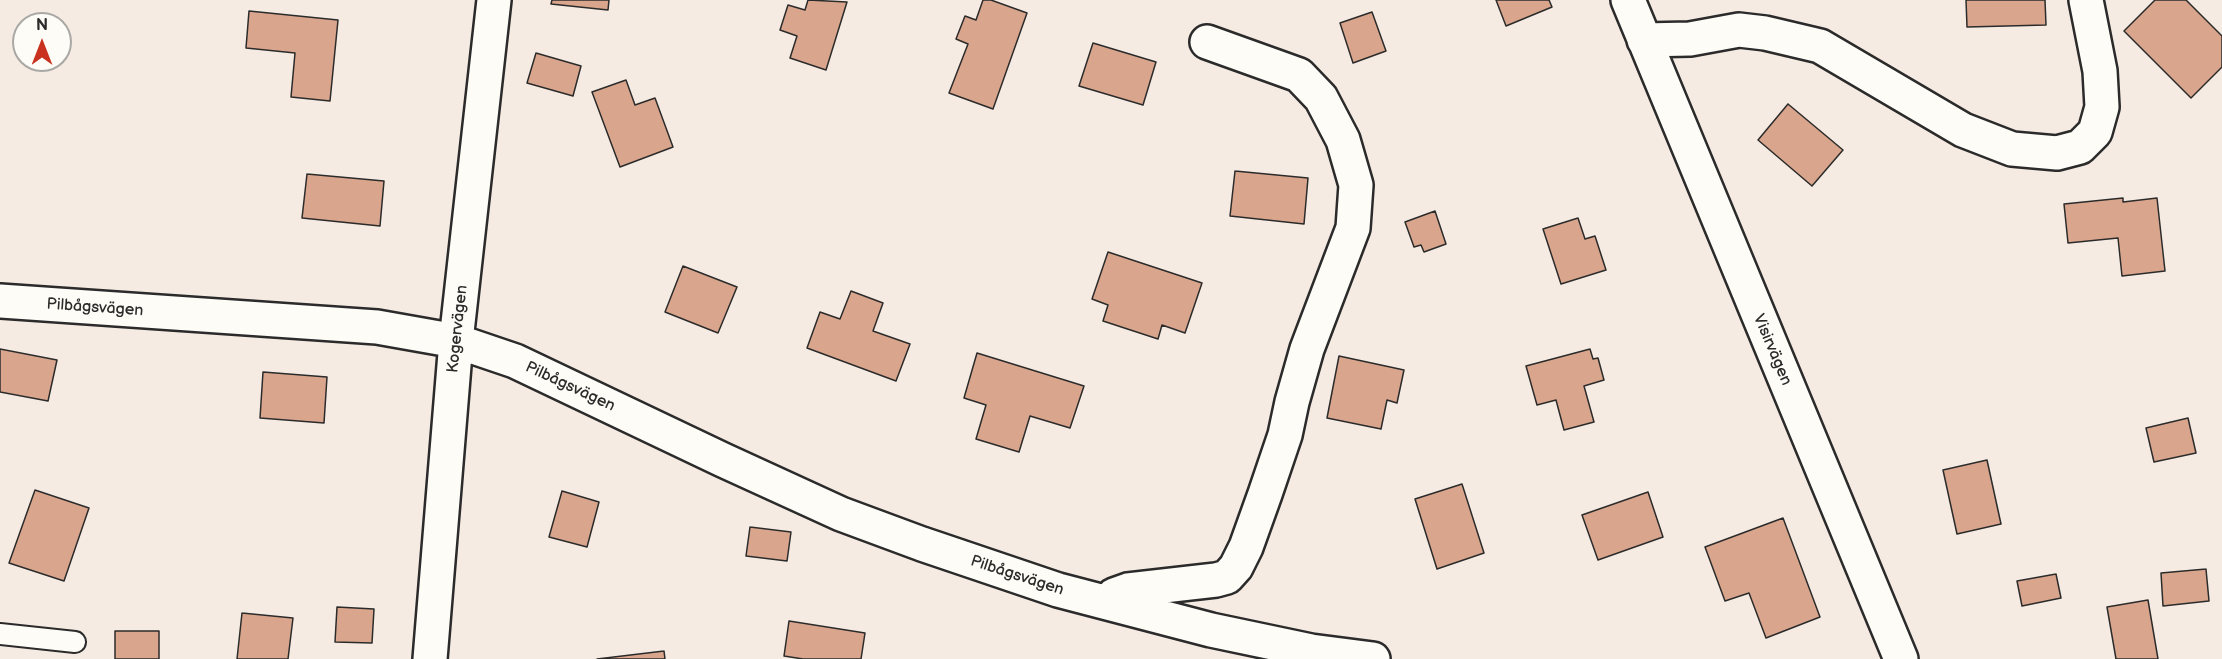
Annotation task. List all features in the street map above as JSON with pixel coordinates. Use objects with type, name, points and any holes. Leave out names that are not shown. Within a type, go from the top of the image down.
[{"type":"street","name":"Kogervägen","points":[[430,659],[456,341],[494,0]]},
{"type":"street","name":"Visirvägen","points":[[1628,0],[1901,659]]},
{"type":"street","points":[[1644,40],[1690,39],[1739,30],[1765,33],[1820,46],[1963,130],[2012,149],[2057,153],[2080,147],[2095,132],[2102,107],[2100,71],[2086,0]]},
{"type":"street","points":[[1108,603],[1114,595],[1128,590],[1216,580],[1227,576],[1236,567],[1246,547],[1285,435],[1307,349],[1353,228],[1356,184],[1343,140],[1321,98],[1299,75],[1207,42]]},
{"type":"street","name":"Pilbågsvägen","points":[[0,301],[377,327],[456,341],[525,366],[841,514],[922,544],[1024,579],[1211,630],[1311,651],[1373,659]]},
{"type":"lane","points":[[0,634],[75,642]]},
{"type":"building","points":[[552,0],[609,0],[608,10],[551,4]]},
{"type":"building","points":[[808,0],[847,2],[826,70],[790,58],[797,36],[780,30],[788,5],[805,10]]},
{"type":"building","points":[[983,0],[991,0],[1027,13],[993,109],[949,93],[968,44],[956,39],[965,16],[976,20]]},
{"type":"building","points":[[1496,0],[1549,0],[1552,7],[1506,26]]},
{"type":"building","points":[[1966,0],[2045,0],[2046,25],[1967,27]]},
{"type":"building","points":[[2155,0],[2186,0],[2222,36],[2222,67],[2191,98],[2124,31]]},
{"type":"building","points":[[249,11],[338,20],[330,101],[291,97],[295,53],[246,48]]},
{"type":"building","points":[[1372,12],[1386,51],[1353,63],[1340,23]]},
{"type":"building","points":[[1093,43],[1156,62],[1143,105],[1079,86]]},
{"type":"building","points":[[536,53],[581,66],[573,96],[527,83]]},
{"type":"building","points":[[626,80],[635,105],[655,98],[673,147],[620,167],[592,92]]},
{"type":"building","points":[[1788,104],[1843,150],[1812,186],[1758,140]]},
{"type":"building","points":[[1235,171],[1308,178],[1304,224],[1230,216]]},
{"type":"building","points":[[307,174],[384,181],[380,226],[302,218]]},
{"type":"building","points":[[2123,198],[2123,202],[2157,198],[2165,271],[2122,276],[2118,238],[2068,243],[2064,204]]},
{"type":"building","points":[[1435,211],[1446,244],[1424,252],[1421,245],[1414,247],[1405,222]]},
{"type":"building","points":[[1578,218],[1585,239],[1595,236],[1606,270],[1561,284],[1543,229]]},
{"type":"building","points":[[1108,252],[1202,283],[1185,333],[1162,325],[1158,339],[1103,321],[1108,305],[1092,299]]},
{"type":"building","points":[[683,266],[737,287],[718,333],[665,312]]},
{"type":"building","points":[[851,291],[883,303],[873,331],[910,344],[896,381],[807,348],[820,312],[840,319]]},
{"type":"building","points":[[0,349],[57,360],[48,401],[0,392]]},
{"type":"building","points":[[1590,349],[1593,359],[1598,358],[1604,380],[1584,386],[1594,422],[1564,430],[1556,400],[1537,405],[1526,366]]},
{"type":"building","points":[[977,353],[1084,386],[1070,428],[1030,416],[1019,452],[976,439],[986,405],[964,398]]},
{"type":"building","points":[[1339,356],[1404,370],[1397,403],[1387,400],[1381,429],[1327,418]]},
{"type":"building","points":[[263,372],[327,377],[324,423],[260,418]]},
{"type":"building","points":[[2188,418],[2196,453],[2154,462],[2146,428]]},
{"type":"building","points":[[1987,460],[2001,524],[1957,534],[1943,470]]},
{"type":"building","points":[[1462,484],[1484,553],[1437,569],[1415,499]]},
{"type":"building","points":[[35,490],[89,508],[64,581],[9,563]]},
{"type":"building","points":[[562,491],[599,502],[587,547],[549,537]]},
{"type":"building","points":[[1648,492],[1663,537],[1598,560],[1582,515]]},
{"type":"building","points":[[1783,518],[1820,617],[1766,638],[1749,593],[1725,601],[1705,547]]},
{"type":"building","points":[[750,527],[791,532],[787,561],[746,556]]},
{"type":"building","points":[[2206,569],[2209,601],[2163,606],[2161,573]]},
{"type":"building","points":[[2056,574],[2061,598],[2022,606],[2017,581]]},
{"type":"building","points":[[2148,600],[2158,659],[2116,659],[2107,607]]},
{"type":"building","points":[[337,607],[374,609],[372,643],[335,642]]},
{"type":"building","points":[[242,613],[293,618],[288,659],[237,659]]},
{"type":"building","points":[[789,621],[865,633],[861,659],[803,659],[784,656]]},
{"type":"building","points":[[115,631],[159,631],[159,659],[115,659]]},
{"type":"building","points":[[664,651],[665,659],[597,659]]}]
